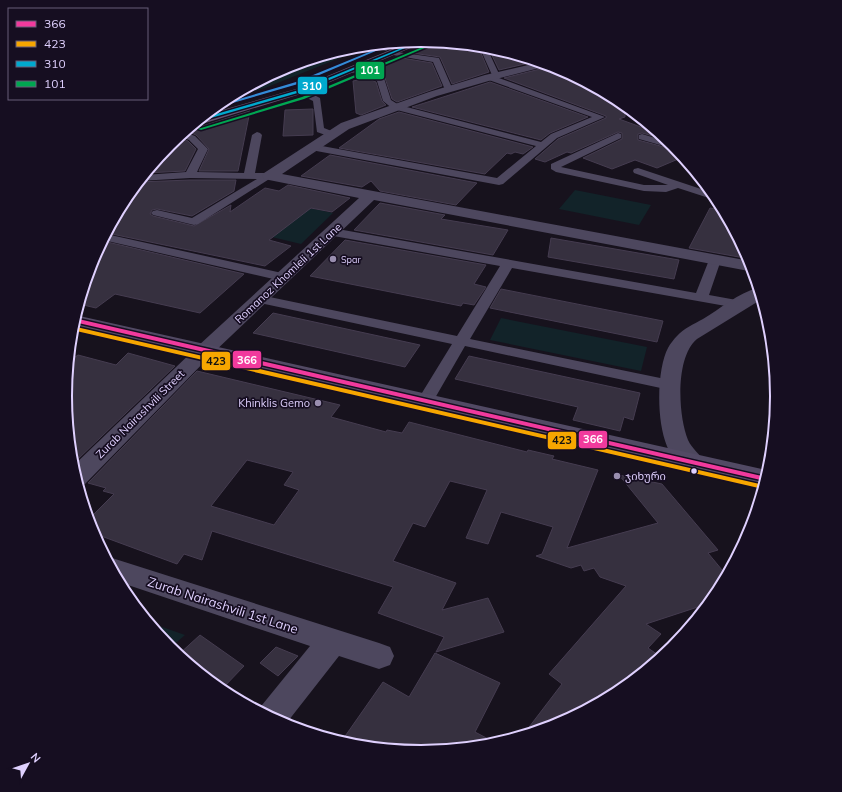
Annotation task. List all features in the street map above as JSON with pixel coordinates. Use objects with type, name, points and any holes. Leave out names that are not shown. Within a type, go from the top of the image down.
[{"type":"main road","points":[[231,103],[292,85],[398,48]]},
{"type":"main road","points":[[212,117],[300,91],[354,70],[392,49]]},
{"type":"street","points":[[383,49],[389,51]]},
{"type":"street","points":[[269,176],[345,126],[396,107],[493,76],[535,67]]},
{"type":"street","points":[[269,176],[744,266]]},
{"type":"street","name":"Romanoz Khomleli 1st Lane","points":[[205,350],[371,195]]},
{"type":"street","points":[[692,462],[680,451],[673,432],[670,385],[673,360],[683,341],[695,331],[737,304],[755,296]]},
{"type":"street","points":[[80,321],[760,478]]},
{"type":"street","name":"Zurab Nairashvili Street","points":[[81,473],[205,350]]},
{"type":"street","name":"Zurab Nairashvili 1st Lane","points":[[121,573],[380,656]]},
{"type":"street","points":[[275,713],[333,641]]},
{"type":"lane","points":[[389,51],[436,60],[449,90]]},
{"type":"lane","points":[[311,147],[499,182],[554,136],[600,117],[493,76],[485,53]]},
{"type":"lane","points":[[354,70],[367,73],[381,80],[387,101],[396,107],[543,145]]},
{"type":"lane","points":[[300,91],[317,100],[320,130],[331,134]]},
{"type":"lane","points":[[249,176],[257,135]]},
{"type":"lane","points":[[188,136],[192,138],[203,149],[190,175]]},
{"type":"lane","points":[[618,136],[555,166],[556,169],[644,188],[666,188],[677,185]]},
{"type":"lane","points":[[642,137],[662,143]]},
{"type":"lane","points":[[638,171],[705,194]]},
{"type":"lane","points":[[149,178],[190,175],[269,176]]},
{"type":"lane","points":[[157,213],[194,222],[269,176]]},
{"type":"lane","points":[[332,232],[737,304]]},
{"type":"lane","points":[[110,238],[282,277]]},
{"type":"lane","points":[[701,298],[714,260]]},
{"type":"lane","points":[[425,401],[508,263]]},
{"type":"lane","points":[[260,299],[670,385]]},
{"type":"shaded area","points":[[346,56],[265,88],[251,92],[287,74],[331,59]]},
{"type":"shaded area","points":[[575,190],[651,205],[639,225],[559,209]]},
{"type":"shaded area","points":[[296,205],[333,213],[301,244],[255,233]]},
{"type":"shaded area","points":[[501,318],[647,347],[641,371],[490,340]]},
{"type":"shaded area","points":[[159,626],[185,635],[175,644]]},
{"type":"building","points":[[423,47],[467,50],[481,52],[489,72],[452,84],[440,57],[412,53]]},
{"type":"building","points":[[492,55],[526,64],[499,70]]},
{"type":"building","points":[[396,57],[432,63],[442,86],[397,102],[392,99],[385,78],[374,71],[373,67]]},
{"type":"building","points":[[541,69],[575,83],[596,94],[625,113],[625,117],[619,119],[644,128],[653,136],[642,133],[638,134],[638,140],[666,148],[677,159],[657,168],[635,160],[612,169],[583,158],[622,139],[622,133],[618,132],[571,153],[567,152],[545,162],[535,159],[558,139],[606,118],[606,116],[504,78]]},
{"type":"building","points":[[367,78],[376,82],[382,101],[386,105],[361,115],[356,113],[353,81]]},
{"type":"building","points":[[490,82],[588,117],[550,133],[541,140],[412,107]]},
{"type":"building","points":[[313,109],[313,135],[283,136],[285,110]]},
{"type":"building","points":[[250,111],[238,171],[199,171],[209,149],[196,135],[192,133],[199,127]]},
{"type":"building","points":[[399,112],[533,147],[523,154],[515,152],[511,154],[507,153],[485,174],[339,148],[379,119]]},
{"type":"building","points":[[185,140],[196,149],[185,171],[154,173],[174,149]]},
{"type":"building","points":[[330,155],[477,183],[456,205],[380,191],[371,181],[362,187],[301,176]]},
{"type":"building","points":[[236,180],[234,191],[192,216],[157,209],[152,210],[150,214],[194,226],[231,205],[230,212],[265,188],[279,191],[288,185],[350,198],[332,212],[311,208],[269,240],[291,246],[265,266],[112,234],[131,202],[146,182]]},
{"type":"building","points":[[380,203],[445,215],[441,219],[508,230],[493,255],[354,230]]},
{"type":"building","points":[[710,208],[715,209],[741,257],[689,248]]},
{"type":"building","points":[[551,238],[679,260],[674,279],[548,257]]},
{"type":"building","points":[[345,240],[486,265],[474,284],[486,287],[474,305],[463,303],[461,306],[310,276]]},
{"type":"building","points":[[108,242],[244,274],[200,313],[115,294],[96,308],[84,305],[99,262]]},
{"type":"building","points":[[501,289],[663,321],[657,342],[490,308]]},
{"type":"building","points":[[273,313],[420,345],[405,367],[253,333]]},
{"type":"building","points":[[128,353],[175,366],[78,459],[75,442],[72,396],[74,358],[78,355],[116,365]]},
{"type":"building","points":[[469,356],[640,393],[633,420],[624,417],[620,431],[573,420],[578,407],[455,379]]},
{"type":"building","points":[[197,371],[340,405],[331,417],[386,432],[387,430],[402,433],[409,422],[527,452],[528,450],[554,456],[552,459],[598,470],[567,548],[658,523],[619,475],[662,484],[718,550],[708,553],[723,571],[699,607],[646,624],[661,634],[648,648],[656,654],[633,673],[615,686],[575,709],[529,727],[562,684],[549,674],[626,586],[600,577],[594,568],[584,571],[581,565],[571,568],[536,556],[542,554],[553,527],[501,512],[488,544],[466,538],[487,490],[450,481],[425,527],[413,523],[393,561],[456,583],[442,610],[488,598],[504,632],[436,652],[444,637],[378,613],[393,587],[212,531],[202,560],[184,554],[177,564],[102,536],[93,515],[114,494],[103,491],[106,488],[88,483]],"holes":[[[247,460],[293,472],[284,485],[299,490],[274,525],[211,506]]]},
{"type":"building","points":[[200,635],[244,666],[226,685],[183,651]]},
{"type":"building","points":[[276,647],[298,656],[278,676],[260,663]]},
{"type":"building","points":[[435,653],[500,683],[475,732],[487,738],[467,742],[421,745],[375,742],[345,736],[383,682],[409,697]]},
{"type":"transit line","name":"101","points":[[200,129],[303,98],[426,47]]},
{"type":"transit line","name":"310","points":[[212,117],[300,91],[404,48]]},
{"type":"transit line","points":[[234,102],[297,83],[377,50]]},
{"type":"transit line","name":"366","points":[[80,321],[760,478]]},
{"type":"transit line","name":"423","points":[[79,330],[758,486]]},
{"type":"place","name":"Spar","points":[[333,259]]},
{"type":"place","name":"Khinklis Gemo","points":[[318,403]]},
{"type":"place","name":"ჯიხური","points":[[617,476]]}]
